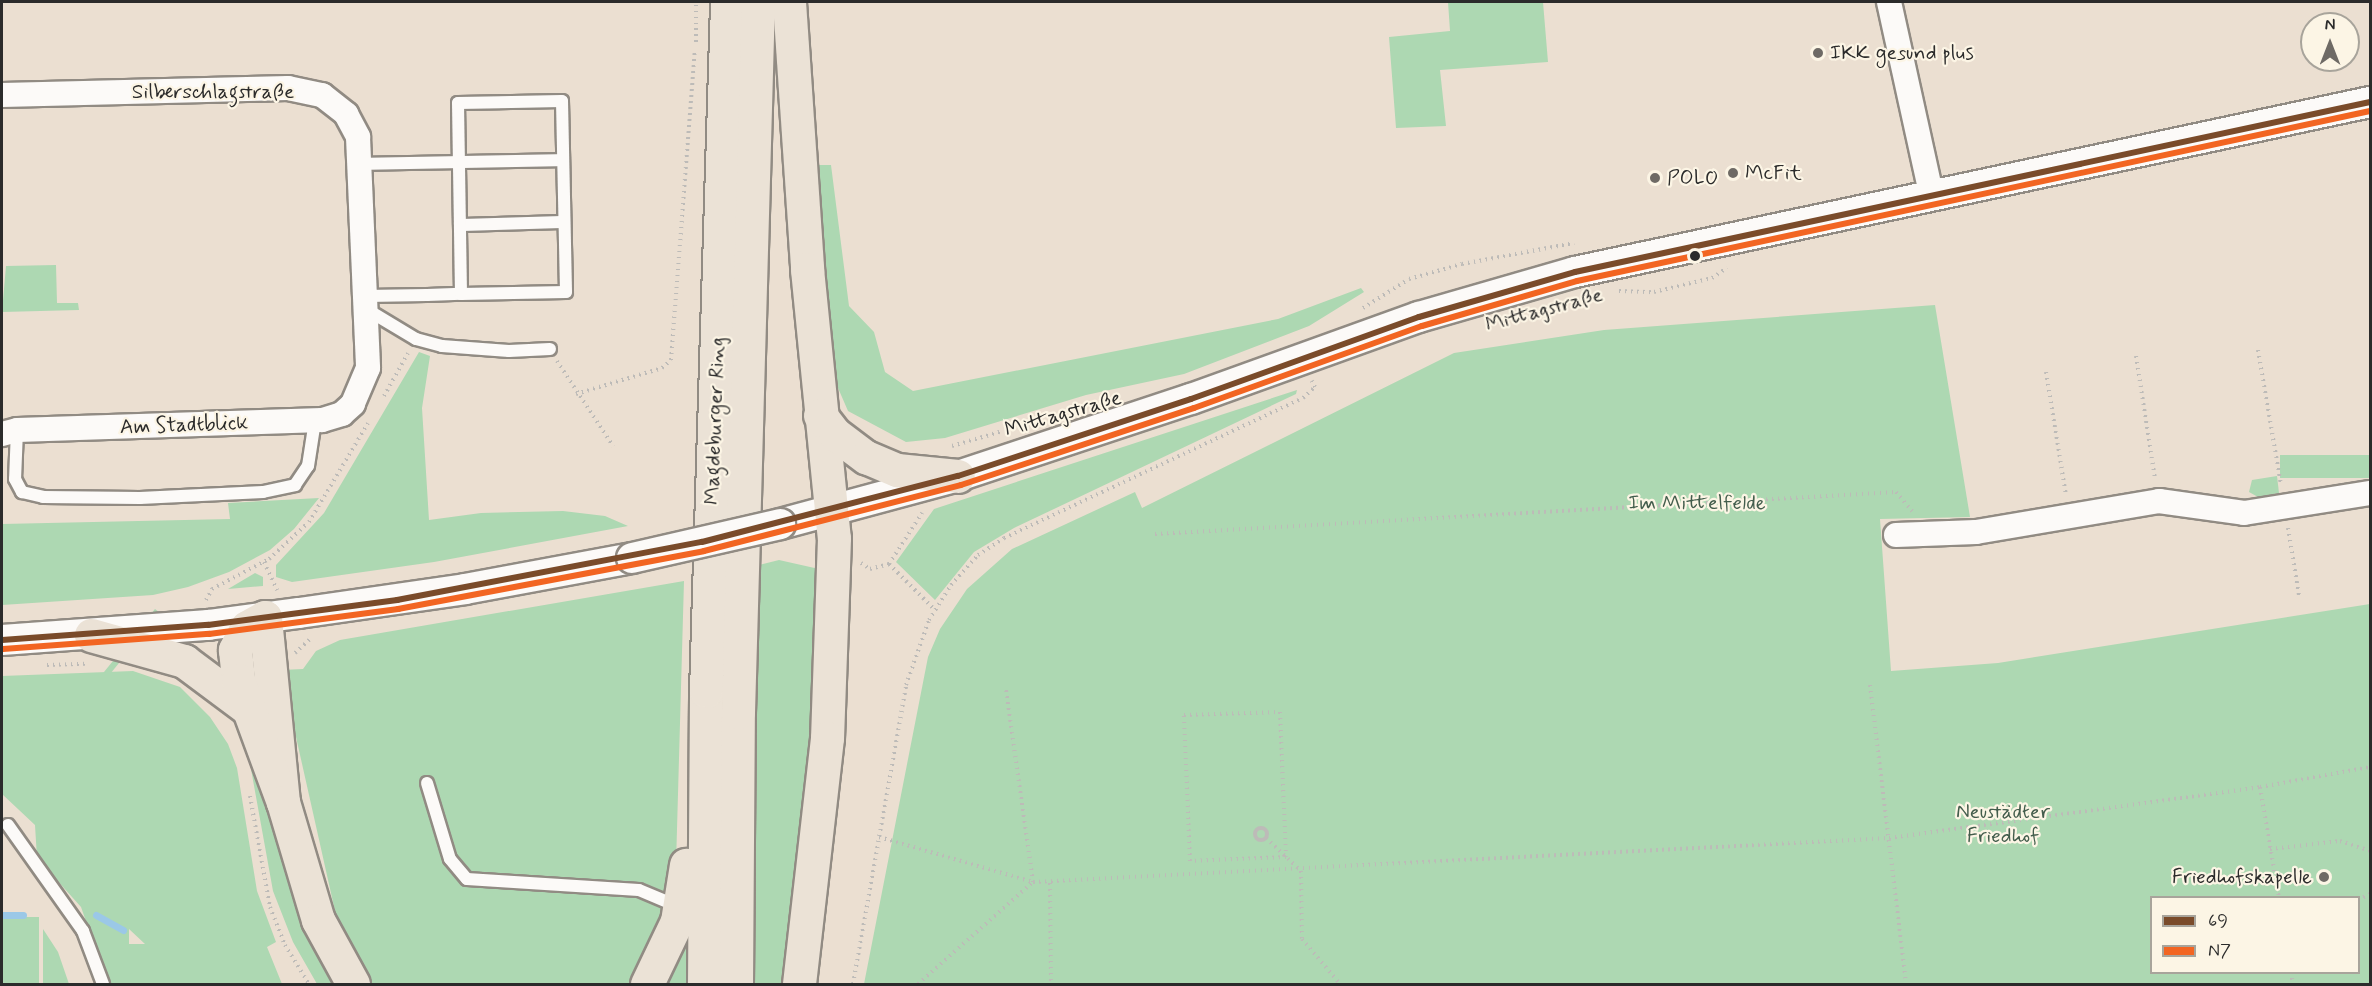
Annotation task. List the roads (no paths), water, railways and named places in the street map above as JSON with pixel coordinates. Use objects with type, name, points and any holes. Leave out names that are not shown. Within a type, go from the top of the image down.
[{"type":"highway","name":"Magdeburger Ring","points":[[704,984],[706,691],[727,2]]},
{"type":"highway","name":"Magdeburger Ring","points":[[736,984],[738,712],[758,2]]},
{"type":"highway","points":[[789,2],[790,72],[820,415],[831,510],[831,692],[799,984]]},
{"type":"highway","points":[[820,415],[835,434],[866,457],[897,470],[951,462]]},
{"type":"highway","points":[[271,604],[247,627],[235,650],[238,680],[283,802],[318,920],[352,984]]},
{"type":"highway","points":[[271,604],[283,802]]},
{"type":"highway","points":[[92,635],[184,661],[247,708]]},
{"type":"highway","points":[[648,984],[670,942],[681,908],[690,727],[706,691]]},
{"type":"street","points":[[1889,2],[1932,197]]},
{"type":"street","name":"Silberschlagstraße","points":[[2,95],[300,91],[322,95],[346,114],[358,137],[362,164],[370,397]]},
{"type":"street","name":"Mittagstraße","points":[[2,640],[92,635],[271,604],[454,591],[632,558],[831,510],[951,462],[1191,399],[1419,317],[1583,270],[2370,102]]},
{"type":"street","name":"Am Stadtblick","points":[[9,432],[315,421],[342,414],[370,397]]},
{"type":"street","points":[[1896,535],[1976,532],[2159,501],[2244,513],[2370,494]]},
{"type":"lane","points":[[366,302],[462,294],[566,292],[562,101],[458,103],[462,294]]},
{"type":"lane","points":[[362,164],[563,160]]},
{"type":"lane","points":[[460,225],[564,222]]},
{"type":"lane","points":[[366,302],[416,339],[442,346],[497,350],[550,349]]},
{"type":"lane","points":[[9,432],[15,479],[22,492],[43,497],[140,498],[263,492],[294,485],[310,459],[315,421]]},
{"type":"lane","points":[[427,783],[450,859],[467,879],[639,890],[681,908]]},
{"type":"lane","points":[[8,825],[83,931],[103,984]]},
{"type":"waterway","points":[[2,915],[23,915]]},
{"type":"waterway","points":[[96,915],[123,930]]},
{"type":"place","name":"IKK gesund plus","points":[[1818,53]]},
{"type":"place","name":"McFit","points":[[1733,173]]},
{"type":"place","name":"POLO","points":[[1655,178]]},
{"type":"place","name":"Friedhofskapelle","points":[[2324,877]]},
{"type":"park label","name":"Im Mittelfelde","points":[[1697,503]]},
{"type":"park label","name":"Neustädter Friedhof","points":[[2003,824]]}]
